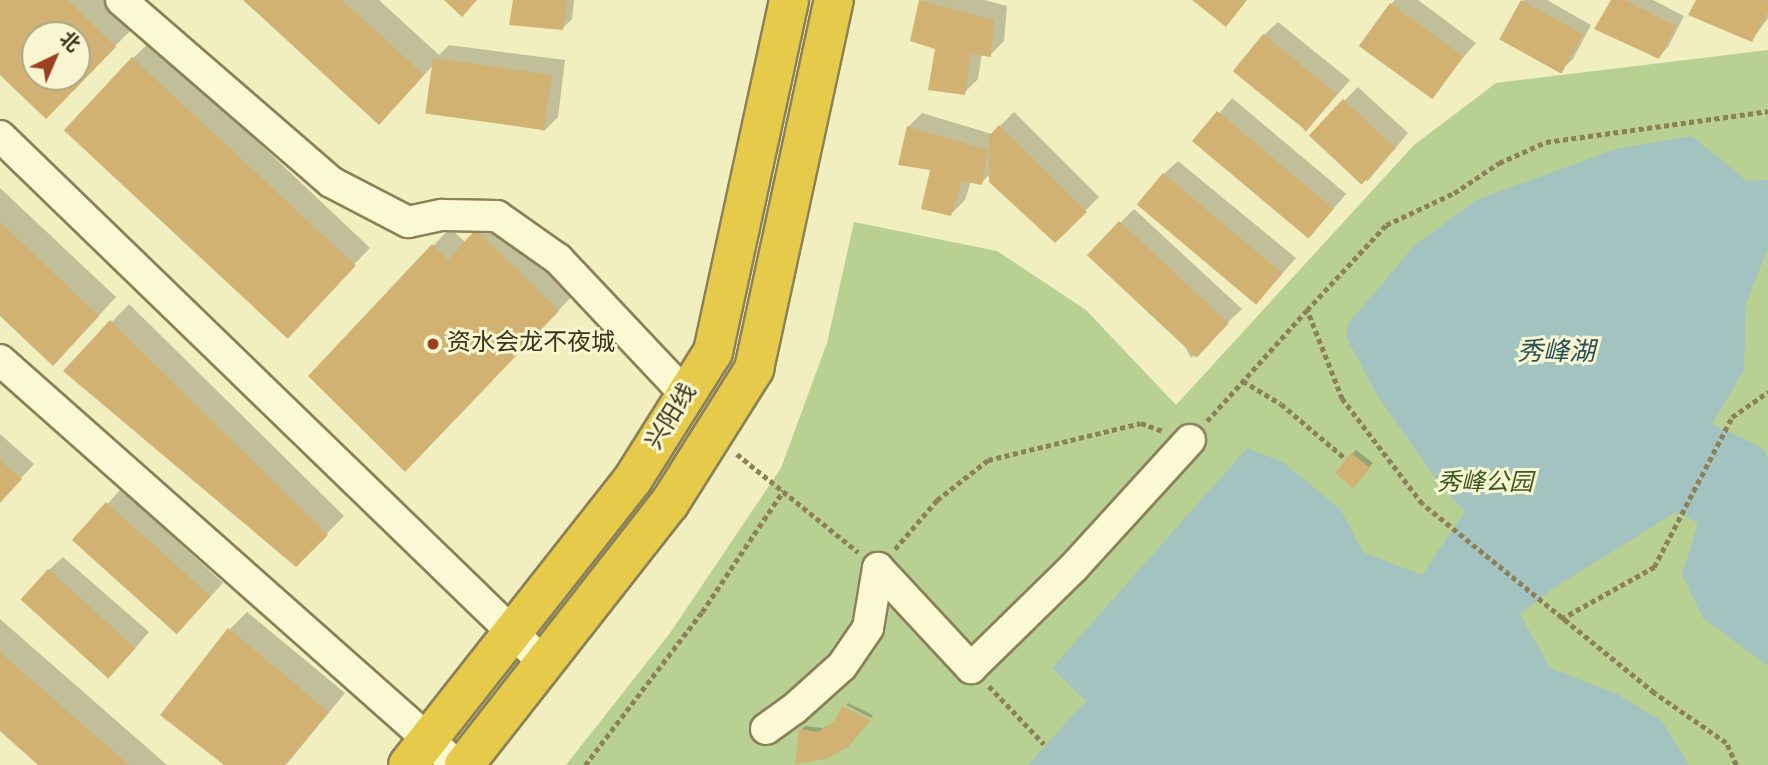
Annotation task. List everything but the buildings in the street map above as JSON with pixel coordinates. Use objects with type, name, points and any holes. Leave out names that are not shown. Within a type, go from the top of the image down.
[{"type":"highway","name":"兴阳线","points":[[418,752],[634,479],[713,352],[789,0]]},
{"type":"highway","name":"兴阳线","points":[[464,765],[669,504],[754,369],[834,0]]},
{"type":"street","points":[[121,0],[331,182],[408,222],[442,215],[497,216],[558,259],[686,395]]},
{"type":"street","points":[[0,136],[544,663]]},
{"type":"street","points":[[0,360],[418,752],[457,765]]},
{"type":"street","points":[[878,568],[971,668],[1074,567],[1190,440]]},
{"type":"street","points":[[766,729],[794,709],[842,666],[868,628],[878,568]]},
{"type":"path","points":[[712,435],[878,568],[937,500],[988,460],[1141,423],[1190,440],[1386,225],[1454,193],[1499,163],[1546,142],[1768,111]]},
{"type":"path","points":[[1307,310],[1342,400],[1422,504],[1654,692],[1726,743],[1736,765]]},
{"type":"path","points":[[1243,381],[1281,404],[1346,459]]},
{"type":"path","points":[[1562,619],[1654,567],[1732,417],[1768,392]]},
{"type":"path","points":[[585,765],[702,612],[783,491]]},
{"type":"path","points":[[971,668],[1044,744]]},
{"type":"green space","name":"秀峰公园","points":[[1768,50],[1768,765],[566,765],[670,633],[781,468],[827,343],[854,222],[997,251],[1086,310],[1176,405],[1414,145],[1496,83]]},
{"type":"water","name":"秀峰湖","points":[[1692,136],[1747,181],[1768,180],[1768,248],[1746,304],[1744,370],[1712,424],[1763,448],[1768,460],[1768,666],[1703,618],[1682,575],[1698,523],[1676,512],[1555,587],[1520,614],[1550,668],[1615,693],[1662,721],[1689,765],[1028,765],[1086,701],[1052,668],[1247,448],[1283,462],[1341,510],[1363,552],[1422,575],[1465,511],[1445,492],[1377,395],[1347,339],[1348,324],[1415,245],[1476,200],[1616,149]]},
{"type":"place","name":"资水会龙不夜城","points":[[433,344]]}]
